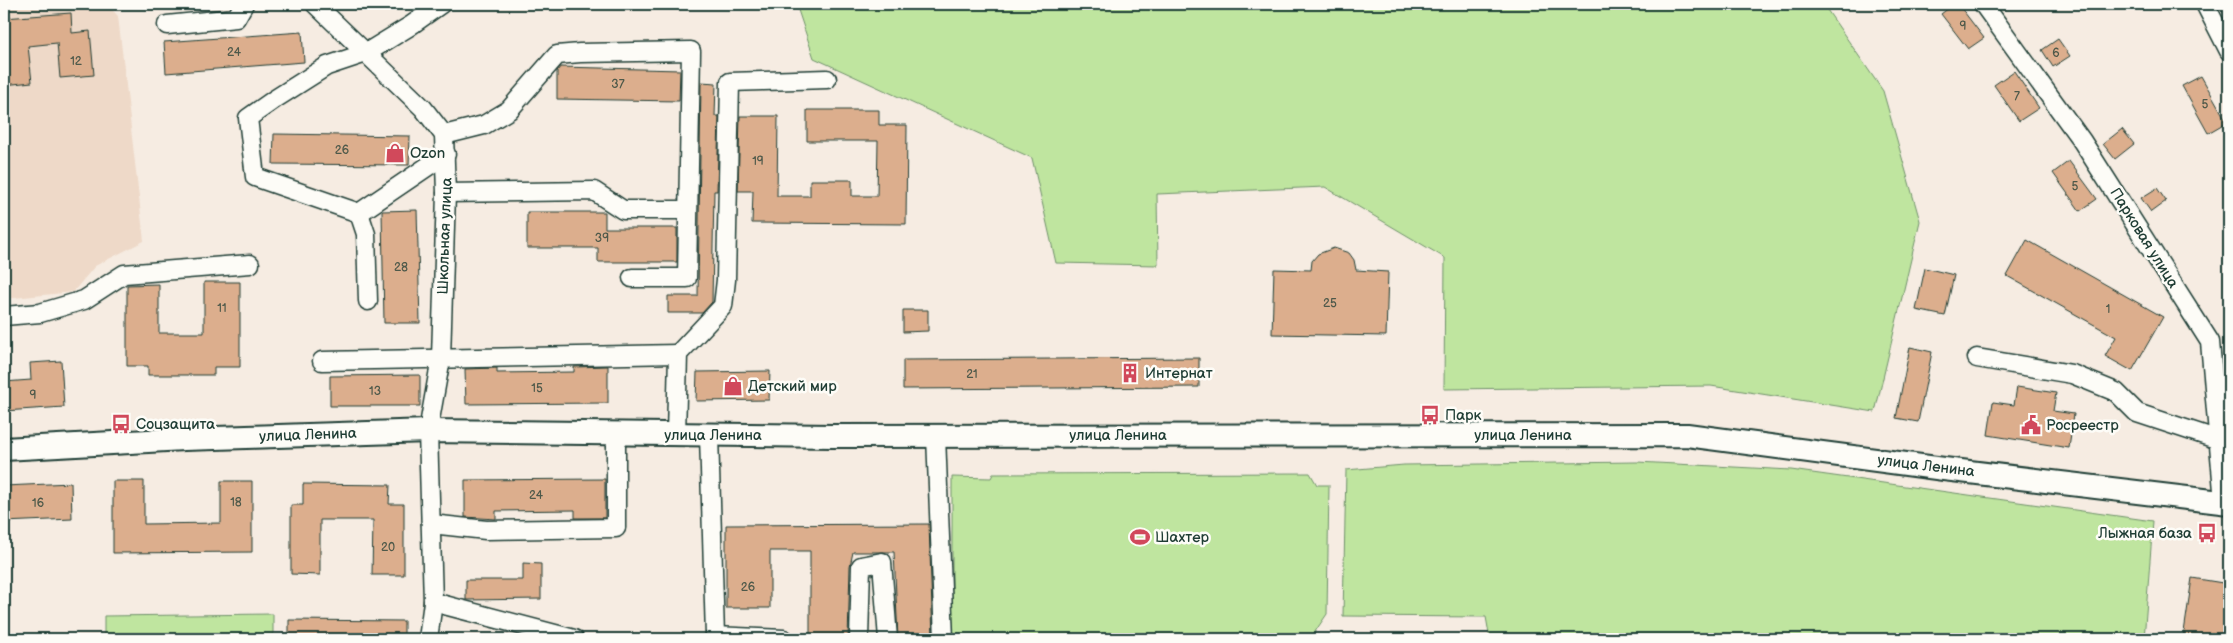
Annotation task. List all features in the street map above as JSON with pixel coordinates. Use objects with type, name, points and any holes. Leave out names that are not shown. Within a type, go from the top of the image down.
[{"type":"main road","name":"улица Ленина","points":[[4,449],[184,439],[428,431],[616,435],[1687,435],[1944,469],[2226,502]]},
{"type":"street","points":[[167,24],[236,18],[244,4]]},
{"type":"street","points":[[315,4],[423,108],[444,135],[484,125],[509,110],[557,55],[691,51],[687,278],[632,278]]},
{"type":"street","points":[[358,213],[255,178],[248,118],[275,98],[327,66],[366,53],[441,4]]},
{"type":"street","name":"Парковая улица","points":[[1983,4],[2082,141],[2210,342],[2222,425],[2226,502]]},
{"type":"street","points":[[2205,4],[2229,50]]},
{"type":"street","points":[[676,435],[678,354],[724,306],[730,82],[828,79]]},
{"type":"street","name":"Школьная улица","points":[[428,639],[433,602],[428,431],[441,358],[446,193],[444,135]]},
{"type":"street","points":[[358,213],[446,154]]},
{"type":"street","points":[[446,193],[594,191],[623,210],[687,210]]},
{"type":"street","points":[[358,213],[366,234],[368,301]]},
{"type":"street","points":[[4,316],[40,313],[84,300],[124,274],[250,264]]},
{"type":"street","points":[[322,361],[678,354]]},
{"type":"street","points":[[1977,358],[2072,374],[2116,392],[2137,413],[2222,425]]},
{"type":"street","points":[[431,524],[486,530],[616,528],[616,435]]},
{"type":"street","points":[[709,435],[714,636],[784,639]]},
{"type":"street","points":[[936,436],[944,639]]},
{"type":"street","points":[[859,639],[861,566],[882,562],[888,639]]},
{"type":"street","points":[[433,602],[574,639]]},
{"type":"shaded area","points":[[4,4],[107,4],[118,16],[144,241],[95,266],[73,292],[4,299]]},
{"type":"green space","points":[[796,4],[1823,4],[1883,91],[1920,221],[1875,412],[1711,386],[1444,389],[1445,258],[1325,187],[1157,194],[1158,265],[1056,263],[1032,158],[814,58]]},
{"type":"green space","points":[[1637,462],[1791,470],[2153,521],[2144,639],[1490,639],[1486,617],[1343,616],[1346,470],[1404,465]]},
{"type":"green space","name":"Шахтер","points":[[1310,473],[1317,485],[1329,485],[1327,614],[1310,639],[952,639],[952,477],[991,478],[993,474]]},
{"type":"green space","points":[[273,614],[273,639],[104,639],[104,616]]},
{"type":"building","points":[[1954,4],[1958,4],[1984,38],[1968,49],[1941,14]]},
{"type":"building","points":[[71,13],[72,33],[90,31],[94,75],[60,78],[57,43],[28,46],[32,82],[4,85],[4,18]]},
{"type":"building","points":[[302,32],[304,62],[166,73],[164,42]]},
{"type":"building","points":[[2058,39],[2070,56],[2053,67],[2042,50]]},
{"type":"building","points":[[560,67],[680,70],[679,101],[557,99],[557,71]]},
{"type":"building","points":[[2014,71],[2039,108],[2019,121],[1994,85]]},
{"type":"building","points":[[2201,76],[2227,122],[2208,133],[2182,86]]},
{"type":"building","points":[[701,82],[716,83],[715,116],[719,116],[717,191],[714,191],[712,302],[702,313],[668,313],[668,296],[698,296]]},
{"type":"building","points":[[807,110],[879,110],[879,125],[907,125],[906,224],[752,223],[753,191],[738,191],[740,116],[778,116],[777,196],[810,196],[810,180],[852,180],[852,196],[877,196],[878,141],[807,141]]},
{"type":"building","points":[[2122,129],[2134,144],[2115,159],[2103,144]]},
{"type":"building","points":[[274,134],[410,136],[409,165],[273,164]]},
{"type":"building","points":[[2069,161],[2097,199],[2080,211],[2053,173]]},
{"type":"building","points":[[2157,188],[2166,201],[2151,212],[2141,198]]},
{"type":"building","points":[[417,210],[420,323],[384,323],[382,211]]},
{"type":"building","points":[[527,212],[605,212],[605,228],[677,228],[677,262],[598,262],[598,248],[527,248]]},
{"type":"building","points":[[2027,240],[2163,317],[2132,371],[2105,356],[2116,337],[2007,276]]},
{"type":"building","points":[[1334,248],[1349,253],[1354,260],[1356,270],[1388,272],[1386,336],[1272,334],[1274,269],[1311,270],[1312,261],[1318,254]]},
{"type":"building","points":[[1925,268],[1954,275],[1945,316],[1916,310]]},
{"type":"building","points":[[204,282],[240,282],[240,367],[214,367],[214,375],[148,375],[148,366],[127,366],[127,285],[159,284],[159,333],[204,333]]},
{"type":"building","points":[[903,310],[928,310],[928,331],[903,332]]},
{"type":"building","points":[[1910,347],[1932,352],[1918,422],[1896,418]]},
{"type":"building","points":[[1199,358],[1199,387],[903,389],[903,360]]},
{"type":"building","points":[[61,361],[64,407],[4,411],[4,382],[31,380],[30,363]]},
{"type":"building","points":[[608,366],[608,403],[466,404],[465,369],[497,368],[497,373],[574,372],[574,367]]},
{"type":"building","name":"Детский мир","points":[[770,371],[769,400],[696,401],[697,372]]},
{"type":"building","points":[[420,375],[420,406],[330,406],[330,376]]},
{"type":"building","name":"Росреестр","points":[[2017,387],[2056,393],[2053,411],[2074,414],[2069,448],[1988,435],[1993,402],[2014,405]]},
{"type":"building","points":[[605,479],[605,518],[575,518],[575,510],[496,511],[496,519],[465,517],[465,480]]},
{"type":"building","points":[[113,481],[144,481],[144,524],[221,523],[221,481],[252,481],[252,552],[113,553]]},
{"type":"building","points":[[71,483],[72,519],[4,522],[4,486]]},
{"type":"building","points":[[303,484],[390,485],[389,504],[404,504],[404,575],[372,575],[373,520],[320,520],[320,575],[291,574],[291,505],[303,505]]},
{"type":"building","points":[[929,524],[933,639],[898,639],[894,552],[853,552],[850,566],[848,639],[810,639],[810,551],[770,551],[770,608],[726,608],[726,525]]},
{"type":"building","points":[[523,563],[541,564],[541,599],[466,600],[466,580],[523,580]]},
{"type":"building","points":[[2192,578],[2229,584],[2229,639],[2183,639]]},
{"type":"building","points":[[289,620],[404,621],[404,639],[289,639]]},
{"type":"place","name":"Ozon","points":[[395,153]]},
{"type":"place","name":"Интернат","points":[[1130,373]]},
{"type":"place","name":"Детский мир","points":[[733,386]]},
{"type":"place","name":"Парк","points":[[1430,415]]},
{"type":"place","name":"Соцзащита","points":[[121,424]]},
{"type":"place","name":"Росреестр","points":[[2031,425]]},
{"type":"place","name":"Лыжная база","points":[[2207,533]]},
{"type":"place","name":"Шахтер","points":[[1140,537]]}]
